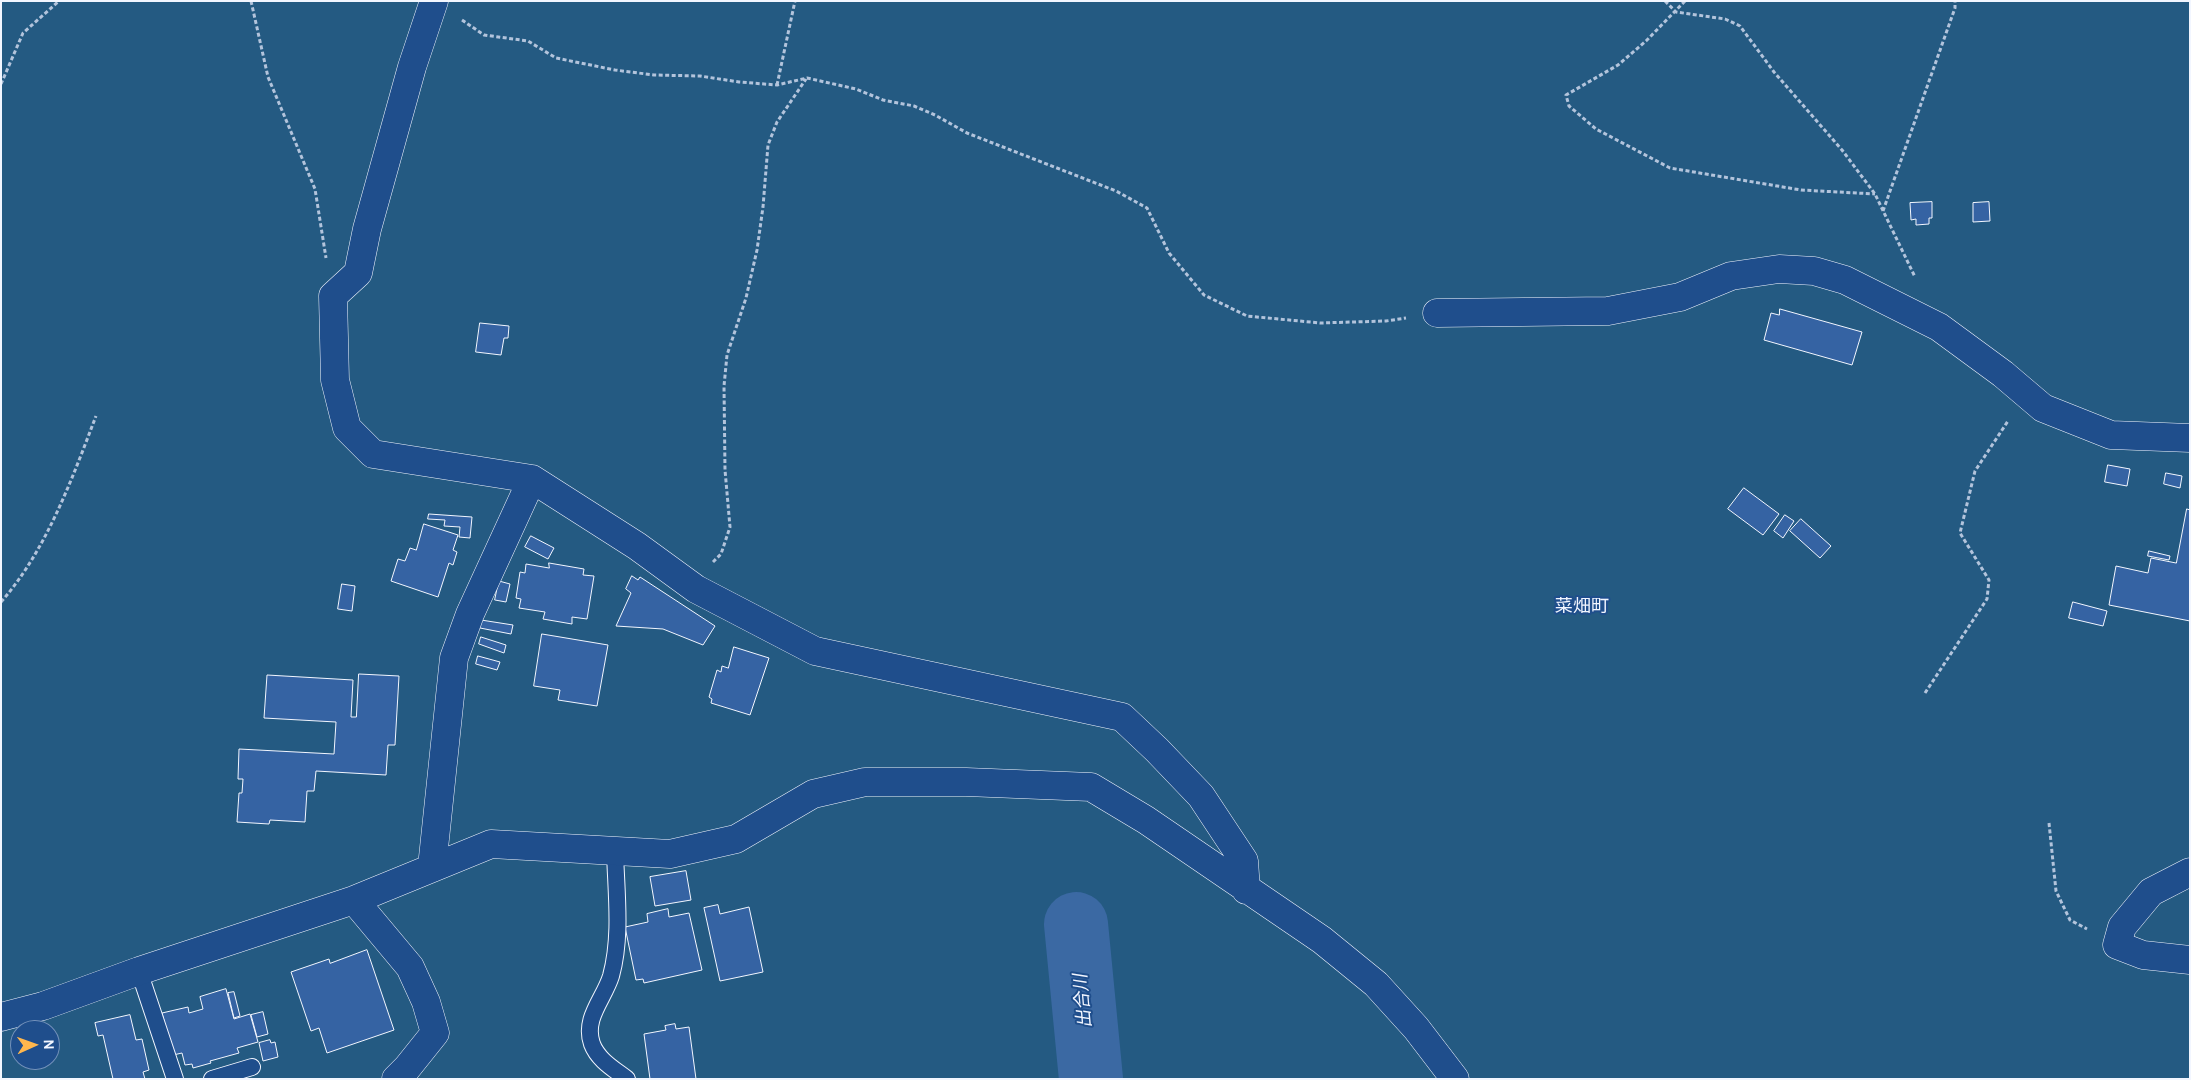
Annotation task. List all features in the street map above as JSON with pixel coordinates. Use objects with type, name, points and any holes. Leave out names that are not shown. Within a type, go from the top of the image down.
[{"type":"street","points":[[434,1],[412,67],[367,229],[358,273],[332,296],[335,380],[347,428],[373,454],[532,478],[637,546],[687,583],[815,651],[1122,718],[1157,750],[1201,796],[1244,861],[1246,890]]},
{"type":"street","points":[[1437,313],[1608,311],[1680,297],[1731,276],[1779,269],[1814,271],[1845,280],[1939,327],[2043,408],[2111,435],[2190,438]]},
{"type":"street","points":[[432,867],[454,658],[470,614],[532,478]]},
{"type":"street","points":[[1,1018],[43,1006],[139,971],[354,900],[491,844],[670,854],[736,839],[813,794],[865,782],[966,782],[1091,787],[1146,820],[1246,890],[1322,940],[1376,984],[1416,1028],[1455,1079]]},
{"type":"street","points":[[2190,872],[2151,892],[2122,926],[2117,945],[2143,955],[2190,960]]},
{"type":"street","points":[[354,900],[410,967],[426,1002],[435,1033],[396,1079]]},
{"type":"lane","points":[[616,851],[616,945],[610,978],[597,1003],[590,1023],[592,1044],[600,1058],[627,1079]]},
{"type":"lane","points":[[139,971],[175,1079]]},
{"type":"lane","points":[[212,1079],[252,1067]]},
{"type":"path","points":[[1,84],[23,33],[59,1]]},
{"type":"path","points":[[251,1],[268,77],[315,188],[332,296]]},
{"type":"path","points":[[434,1],[484,35],[528,41],[556,58],[615,70],[654,75],[700,76],[739,82],[777,85],[807,78],[856,89],[883,100],[914,106],[935,115],[967,133],[1116,191],[1146,208],[1169,253],[1204,295],[1247,316],[1320,323],[1386,321],[1437,313]]},
{"type":"path","points":[[777,85],[795,1]]},
{"type":"path","points":[[1665,1],[1676,12],[1725,18],[1740,26],[1774,72],[1842,150],[1875,194],[1917,283]]},
{"type":"path","points":[[1685,1],[1646,41],[1618,65],[1578,86],[1566,95],[1569,106],[1596,129],[1670,168],[1801,190],[1875,194]]},
{"type":"path","points":[[1883,212],[1955,8],[1955,1]]},
{"type":"path","points":[[687,583],[721,554],[730,527],[725,470],[724,386],[727,355],[746,298],[756,250],[763,207],[768,145],[777,122],[807,78]]},
{"type":"path","points":[[1925,693],[1987,599],[1989,580],[1960,533],[1975,471],[2026,393]]},
{"type":"path","points":[[1,602],[32,559],[66,493],[96,416]]},
{"type":"path","points":[[2049,823],[2056,891],[2070,920],[2117,945]]},
{"type":"shaded area","points":[[1,1],[2190,1],[2190,1079],[1,1079]]},
{"type":"building","points":[[1932,202],[1932,218],[1929,218],[1929,224],[1916,225],[1916,219],[1911,220],[1910,203]]},
{"type":"building","points":[[1989,202],[1990,221],[1973,222],[1973,203]]},
{"type":"building","points":[[1780,309],[1862,332],[1852,365],[1764,340],[1771,313],[1779,315]]},
{"type":"building","points":[[480,323],[509,326],[508,338],[504,338],[501,355],[476,352]]},
{"type":"building","points":[[2108,465],[2130,469],[2127,486],[2105,482]]},
{"type":"building","points":[[2166,473],[2182,476],[2180,488],[2164,484]]},
{"type":"building","points":[[1744,488],[1779,514],[1763,535],[1728,509]]},
{"type":"building","points":[[2187,509],[2190,510],[2190,621],[2109,605],[2116,566],[2148,573],[2151,558],[2176,563]]},
{"type":"building","points":[[429,514],[472,517],[470,538],[459,537],[460,527],[444,526],[445,520],[428,519]]},
{"type":"building","points":[[1785,515],[1794,521],[1783,538],[1774,531]]},
{"type":"building","points":[[1801,519],[1831,546],[1820,558],[1790,531]]},
{"type":"building","points":[[424,524],[458,535],[453,550],[457,552],[453,565],[449,563],[438,597],[391,581],[398,559],[405,561],[410,548],[416,550]]},
{"type":"building","points":[[531,536],[554,548],[548,559],[525,547]]},
{"type":"building","points":[[2149,551],[2170,556],[2169,560],[2148,556]]},
{"type":"building","points":[[549,563],[584,569],[583,575],[594,576],[587,619],[572,617],[572,624],[543,619],[545,612],[519,608],[521,599],[516,598],[520,572],[525,573],[526,564],[549,568]]},
{"type":"building","points":[[632,576],[638,580],[640,577],[715,626],[703,645],[663,629],[616,626],[631,593],[626,589]]},
{"type":"building","points":[[499,581],[510,584],[506,602],[495,600]]},
{"type":"building","points":[[342,584],[355,586],[352,611],[338,609]]},
{"type":"building","points":[[2073,602],[2107,611],[2103,626],[2069,618]]},
{"type":"building","points":[[481,620],[513,625],[511,634],[480,628]]},
{"type":"building","points":[[542,634],[608,645],[597,706],[558,700],[560,690],[534,686]]},
{"type":"building","points":[[481,637],[506,645],[504,653],[479,644]]},
{"type":"building","points":[[734,647],[769,658],[750,715],[711,703],[712,699],[709,697],[717,670],[721,672],[722,666],[728,668]]},
{"type":"building","points":[[478,656],[500,662],[497,670],[476,664]]},
{"type":"building","points":[[359,674],[399,676],[395,745],[388,745],[386,775],[316,771],[314,791],[307,791],[305,822],[270,820],[269,824],[237,822],[239,793],[242,793],[243,779],[238,779],[239,749],[334,754],[336,722],[264,718],[267,675],[353,680],[351,717],[356,717]]},
{"type":"building","points":[[686,871],[691,900],[655,906],[650,877]]},
{"type":"building","points":[[718,905],[720,914],[749,907],[763,972],[720,981],[704,908]]},
{"type":"building","points":[[668,909],[669,917],[689,913],[702,970],[644,983],[643,979],[636,980],[625,927],[648,922],[647,914]]},
{"type":"building","points":[[367,950],[394,1030],[327,1053],[319,1028],[311,1031],[291,972],[329,959],[330,963]]},
{"type":"building","points":[[226,989],[234,1019],[250,1014],[258,1042],[237,1048],[239,1053],[210,1061],[211,1063],[193,1068],[192,1064],[185,1065],[182,1053],[173,1055],[162,1013],[188,1007],[189,1013],[203,1009],[200,997]]},
{"type":"building","points":[[234,992],[240,1016],[234,1018],[228,993]]},
{"type":"building","points":[[263,1012],[268,1034],[257,1037],[251,1015]]},
{"type":"building","points":[[130,1015],[136,1040],[142,1039],[149,1070],[143,1072],[145,1079],[113,1079],[103,1035],[98,1036],[95,1023]]},
{"type":"building","points":[[675,1024],[676,1029],[689,1027],[696,1079],[650,1079],[644,1034],[666,1030],[665,1026]]},
{"type":"building","points":[[270,1040],[271,1043],[275,1042],[278,1057],[263,1061],[259,1043]]},
{"type":"waterway","name":"出合川","points":[[1076,924],[1091,1079]]},
{"type":"district","name":"菜畑町","points":[[1582,607]]}]
